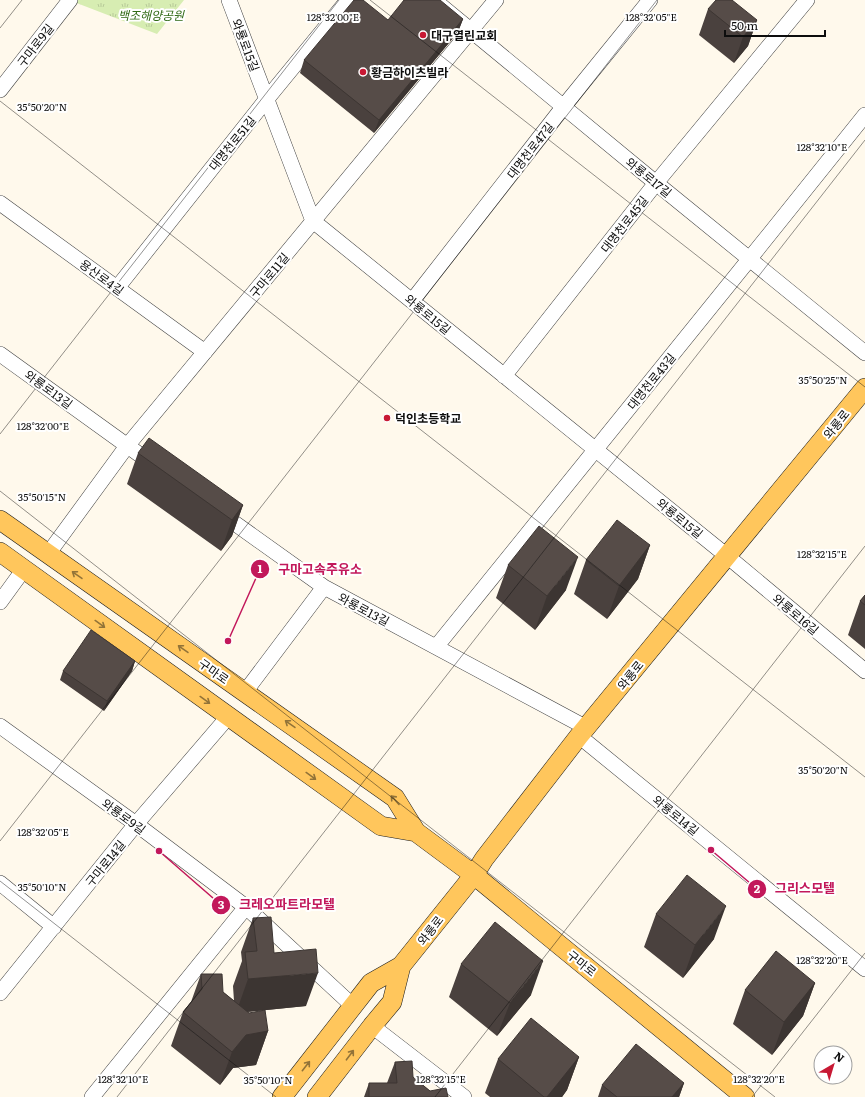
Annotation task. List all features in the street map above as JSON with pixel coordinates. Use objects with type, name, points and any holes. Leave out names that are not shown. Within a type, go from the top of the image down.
[{"type":"main road","name":"와룡로","points":[[282,1097],[371,983],[401,966],[474,875],[489,852],[583,732],[865,388]]},
{"type":"main road","name":"구마로","points":[[0,520],[395,798],[416,832],[474,875],[745,1097]]},
{"type":"main road","name":"구마로","points":[[0,552],[381,826],[416,832]]},
{"type":"main road","name":"와룡로","points":[[318,1097],[392,1002],[401,966]]},
{"type":"street","name":"구마로9길","points":[[0,90],[70,0]]},
{"type":"street","name":"와룡로15길","points":[[229,0],[266,100],[314,221],[727,556]]},
{"type":"street","name":"대명천로51길","points":[[117,288],[266,100],[348,0]]},
{"type":"street","name":"와룡로17길","points":[[434,0],[865,353]]},
{"type":"street","name":"구마로11길","points":[[48,554],[127,446],[496,0]]},
{"type":"street","name":"대명천로47길","points":[[412,301],[564,106],[650,0]]},
{"type":"street","name":"대명천로45길","points":[[504,376],[656,183],[807,0]]},
{"type":"street","name":"대명천로43길","points":[[436,647],[750,259],[865,114]]},
{"type":"street","name":"용산로4길","points":[[0,203],[205,352]]},
{"type":"street","name":"와룡로13길","points":[[0,354],[165,473]]},
{"type":"street","name":"와룡로13길","points":[[210,505],[324,588],[436,647],[583,732]]},
{"type":"street","name":"와룡로16길","points":[[727,556],[865,671]]},
{"type":"street","points":[[0,602],[24,569]]},
{"type":"street","points":[[245,692],[324,588]]},
{"type":"street","name":"구마로14길","points":[[0,993],[136,824],[228,717]]},
{"type":"street","name":"와룡로9길","points":[[0,726],[136,824],[246,907],[353,1006]]},
{"type":"street","name":"와룡로14길","points":[[583,732],[865,969]]},
{"type":"street","points":[[0,883],[54,927]]},
{"type":"street","points":[[92,1097],[246,907]]},
{"type":"street","points":[[372,1026],[464,1097]]},
{"type":"green space","name":"백조해양공원","points":[[76,0],[184,0],[157,34],[74,2]]},
{"type":"building","name":"황금하이츠빌라","points":[[354,0],[363,0],[388,20],[404,0],[440,0],[463,19],[379,120],[304,60]]},
{"type":"building","points":[[716,0],[732,0],[757,20],[743,37],[708,9]]},
{"type":"building","points":[[149,438],[243,505],[232,520],[138,453]]},
{"type":"building","points":[[617,520],[650,545],[619,586],[586,560]]},
{"type":"building","points":[[539,526],[578,557],[547,596],[508,565]]},
{"type":"building","points":[[865,595],[865,605],[860,601]]},
{"type":"building","points":[[91,630],[135,661],[107,701],[63,671]]},
{"type":"building","points":[[687,875],[726,906],[695,945],[656,914]]},
{"type":"building","points":[[271,917],[274,953],[316,949],[318,973],[248,979],[245,952],[257,951],[253,918]]},
{"type":"building","points":[[495,922],[543,961],[510,1003],[461,964]]},
{"type":"building","points":[[776,951],[815,983],[784,1022],[745,990]]},
{"type":"building","points":[[201,974],[222,974],[223,992],[249,1013],[265,1010],[268,1031],[246,1035],[232,1052],[183,1012],[202,989]]},
{"type":"building","points":[[531,1018],[579,1057],[547,1097],[544,1097],[498,1059]]},
{"type":"building","points":[[636,1044],[684,1083],[672,1097],[617,1097],[602,1085]]},
{"type":"building","points":[[412,1061],[413,1077],[430,1091],[446,1088],[448,1097],[369,1097],[369,1083],[397,1083],[395,1062]]},
{"type":"place","name":"대구열린교회","points":[[423,35]]},
{"type":"place","name":"황금하이츠빌라","points":[[363,72]]},
{"type":"place","name":"덕인초등학교","points":[[387,418]]},
{"type":"place","name":"구마고속주유소","points":[[228,641]]},
{"type":"place","name":"그리스모텔","points":[[711,850]]},
{"type":"place","name":"크레오파트라모텔","points":[[159,851]]}]
